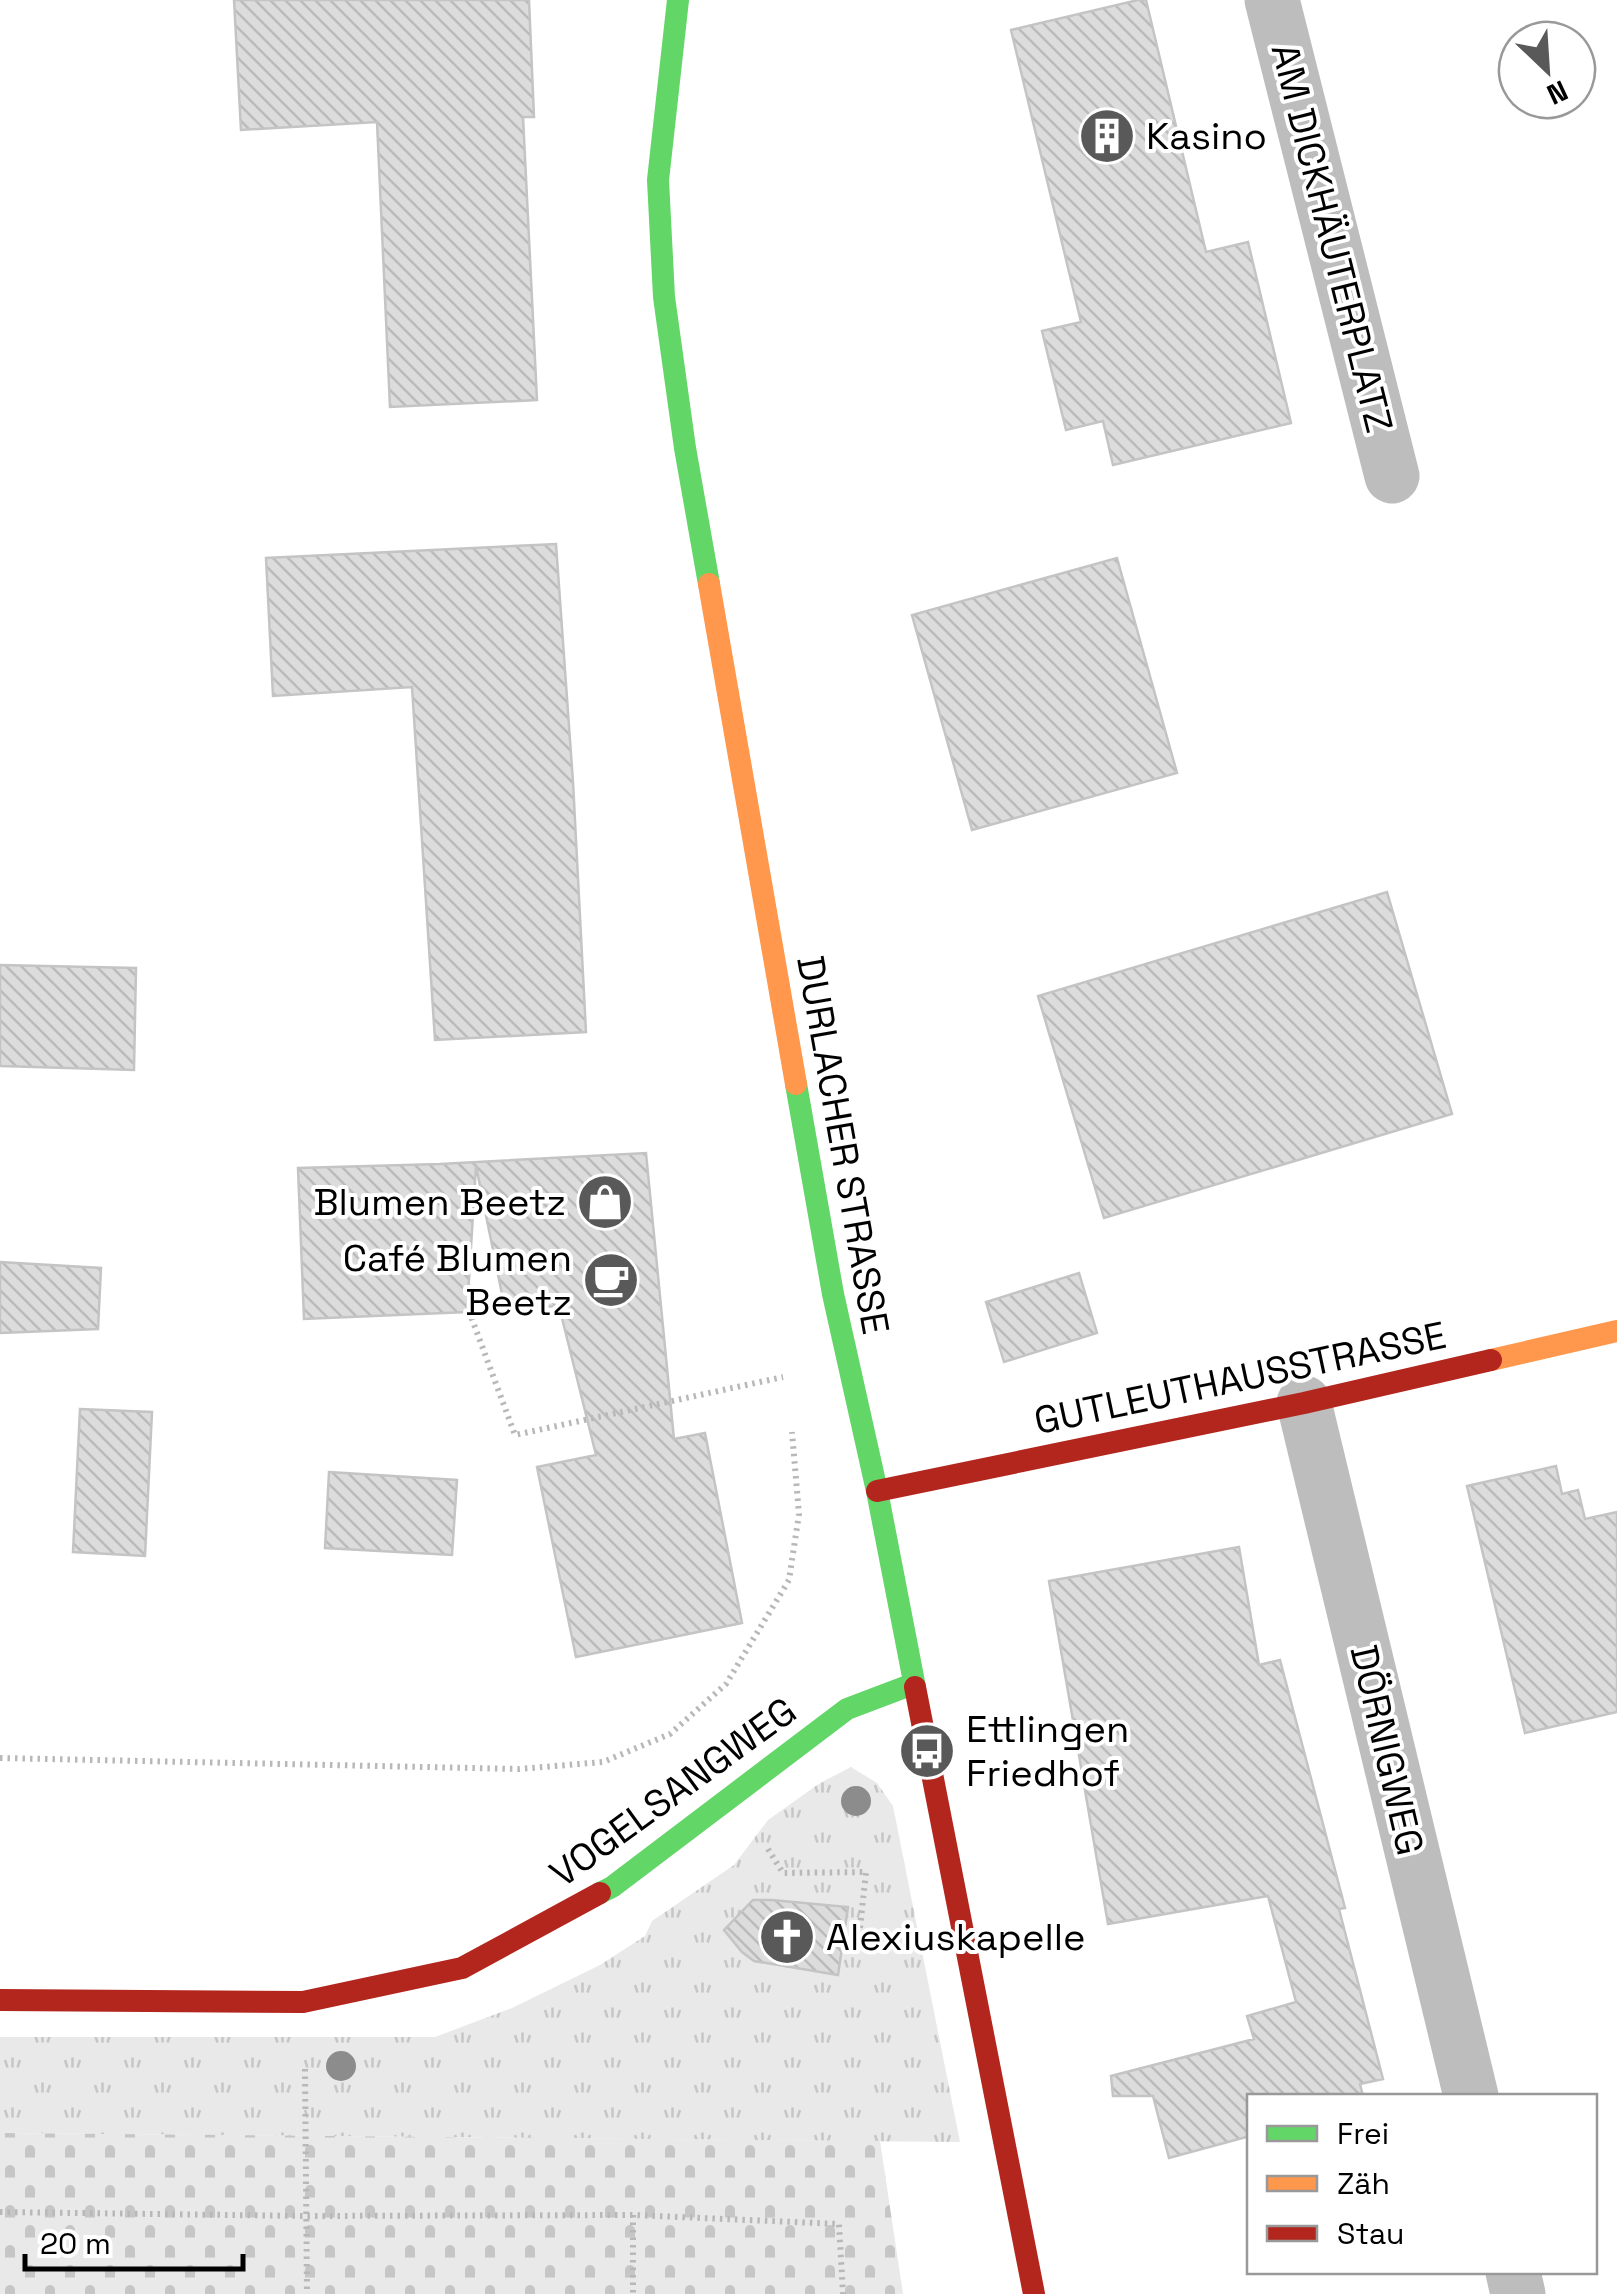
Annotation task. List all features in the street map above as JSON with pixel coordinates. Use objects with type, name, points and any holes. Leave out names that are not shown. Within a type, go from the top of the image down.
[{"type":"main road","name":"DURLACHER STRASSE","points":[[678,0],[658,180],[664,297],[688,468],[832,1294],[876,1492],[1034,2294]]},
{"type":"main road","name":"GUTLEUTHAUSSTRASSE","points":[[876,1492],[1617,1331]]},
{"type":"main road","name":"VOGELSANGWEG","points":[[0,2000],[303,2002],[462,1968],[612,1888],[846,1709],[913,1684]]},
{"type":"street","name":"AM DICKHÄUTERPLATZ","points":[[1272,0],[1392,476]]},
{"type":"street","name":"DÖRNIGWEG","points":[[1304,1402],[1470,2094]]},
{"type":"path","points":[[469,1312],[515,1435],[787,1376]]},
{"type":"path","points":[[0,1758],[518,1769],[603,1762],[670,1734],[726,1684],[789,1580],[800,1514],[790,1416]]},
{"type":"path","points":[[736,1795],[783,1873],[877,1869]]},
{"type":"path","points":[[843,1937],[859,1937],[866,1872]]},
{"type":"path","points":[[303,2002],[308,2294]]},
{"type":"path","points":[[0,2212],[633,2215],[838,2224],[844,2294]]},
{"type":"path","points":[[633,2215],[633,2294]]},
{"type":"green space","points":[[851,1767],[877,1783],[893,1806],[960,2142],[0,2133],[0,2037],[435,2037],[512,2008],[600,1965],[645,1936],[652,1921],[734,1865],[768,1820],[820,1783]]},
{"type":"green space","points":[[0,2133],[880,2141],[903,2294],[0,2294]]},
{"type":"building","points":[[234,0],[529,0],[534,117],[523,117],[537,400],[390,407],[377,122],[241,130]]},
{"type":"building","name":"Kasino","points":[[1146,0],[1206,252],[1248,242],[1291,423],[1113,465],[1103,421],[1066,430],[1042,331],[1081,322],[1011,30]]},
{"type":"building","points":[[556,544],[586,1032],[435,1040],[412,687],[273,696],[266,558]]},
{"type":"building","points":[[1117,558],[1177,773],[972,830],[912,615]]},
{"type":"building","points":[[1387,892],[1452,1114],[1104,1218],[1038,996]]},
{"type":"building","points":[[0,965],[136,968],[134,1070],[0,1066]]},
{"type":"building","points":[[646,1153],[674,1439],[705,1433],[742,1623],[576,1657],[537,1467],[596,1455],[559,1306],[505,1309],[476,1166],[467,1312],[304,1319],[298,1168]]},
{"type":"building","points":[[0,1262],[101,1268],[98,1329],[0,1333]]},
{"type":"building","points":[[1079,1273],[1097,1333],[1004,1362],[986,1302]]},
{"type":"building","points":[[80,1409],[152,1412],[145,1556],[73,1552]]},
{"type":"building","points":[[1556,1466],[1562,1494],[1578,1490],[1585,1519],[1617,1512],[1617,1712],[1525,1733],[1467,1486]]},
{"type":"building","points":[[329,1472],[457,1480],[452,1555],[325,1548]]},
{"type":"building","points":[[1239,1547],[1259,1665],[1280,1660],[1345,1908],[1339,1909],[1383,2079],[1360,2084],[1362,2094],[1247,2094],[1247,2137],[1169,2158],[1153,2096],[1113,2096],[1111,2076],[1254,2039],[1247,2016],[1296,2002],[1268,1896],[1108,1924],[1049,1581]]},
{"type":"building","name":"Alexiuskapelle","points":[[753,1900],[848,1907],[838,1975],[754,1961],[742,1952],[724,1930]]},
{"type":"traffic: fast","points":[[678,0],[658,180],[664,297],[709,584]]},
{"type":"traffic: fast","points":[[796,1084],[833,1294],[915,1687]]},
{"type":"traffic: fast","points":[[600,1893],[847,1709],[913,1684]]},
{"type":"traffic: slow","points":[[709,584],[796,1084]]},
{"type":"traffic: slow","points":[[1491,1360],[1617,1331]]},
{"type":"traffic: jam","points":[[877,1491],[1304,1403],[1491,1360]]},
{"type":"traffic: jam","points":[[915,1687],[1034,2294]]},
{"type":"traffic: jam","points":[[0,2000],[303,2002],[462,1968],[600,1893]]},
{"type":"place","name":"Kasino","points":[[1107,136]]},
{"type":"place","name":"Blumen Beetz","points":[[605,1202]]},
{"type":"place","name":"Café Blumen Beetz","points":[[611,1280]]},
{"type":"place","name":"Ettlingen Friedhof","points":[[927,1751]]},
{"type":"place","name":"Alexiuskapelle","points":[[787,1937]]}]
